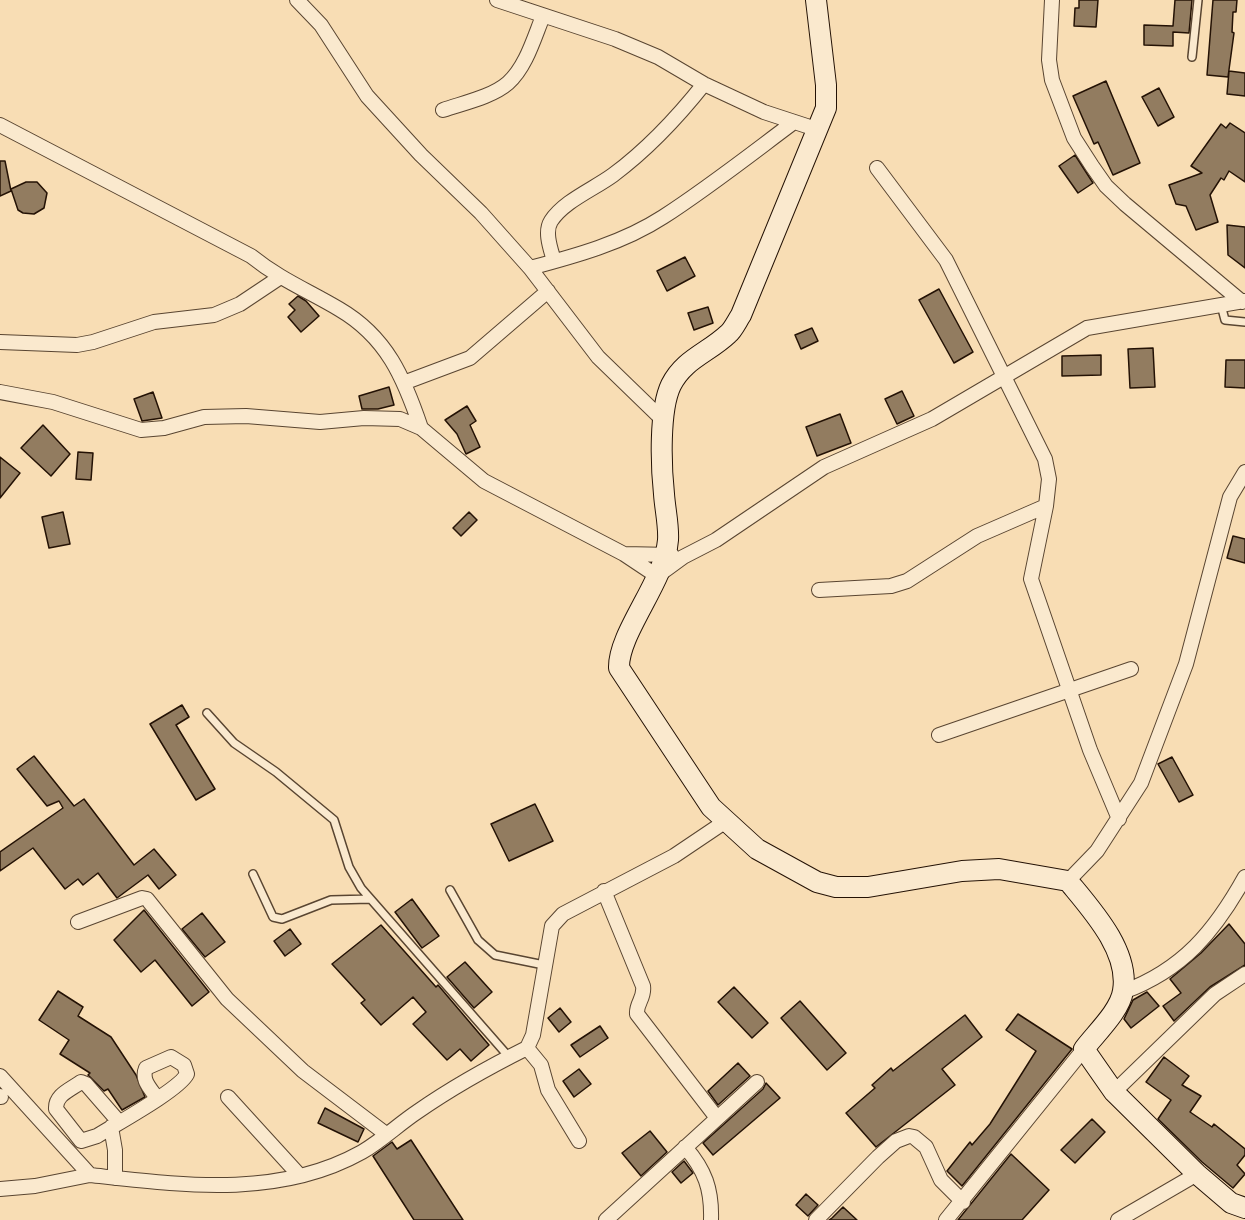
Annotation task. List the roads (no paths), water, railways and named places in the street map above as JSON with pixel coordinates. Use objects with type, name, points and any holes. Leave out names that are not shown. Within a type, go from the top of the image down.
[{"type":"street","points":[[297,0],[321,25],[367,96],[421,155],[481,213],[530,268],[598,357],[663,420]]},
{"type":"street","points":[[497,0],[615,39],[647,52],[704,84],[764,112],[819,130]]},
{"type":"street","points":[[674,555],[668,539],[663,490],[663,420],[669,388],[679,371],[692,358],[729,334],[741,315],[819,130],[826,108],[826,85],[816,0]]},
{"type":"street","points":[[1052,0],[1049,60],[1052,80],[1080,148],[1113,192],[1244,301]]},
{"type":"street","points":[[443,110],[501,88],[509,82],[527,54],[543,16]]},
{"type":"street","points":[[554,261],[548,236],[550,223],[562,210],[615,174],[648,145],[676,119],[704,84]]},
{"type":"street","points":[[530,268],[624,238],[662,218],[794,122]]},
{"type":"street","points":[[0,125],[251,256],[279,278],[341,310],[368,332],[392,358],[406,382],[421,428]]},
{"type":"street","points":[[877,168],[946,260],[1045,459],[1049,479],[1046,506],[1031,579],[1037,602],[1090,750],[1119,819]]},
{"type":"street","points":[[0,342],[77,345],[154,322],[214,315],[240,304],[279,278]]},
{"type":"street","points":[[406,382],[470,358],[548,291]]},
{"type":"street","points":[[624,554],[674,555],[716,540],[824,467],[932,419],[1087,328],[1244,301]]},
{"type":"street","points":[[0,392],[53,402],[141,430],[164,428],[204,417],[246,416],[320,423],[364,418],[400,419],[421,428],[484,481],[624,554],[649,573],[657,576]]},
{"type":"street","points":[[1068,881],[1097,852],[1141,783],[1186,664],[1230,497],[1245,472]]},
{"type":"street","points":[[819,590],[891,586],[907,581],[977,536],[1046,506]]},
{"type":"street","points":[[674,555],[657,576],[621,653],[620,668],[699,791],[726,821],[757,849],[817,882],[836,887],[868,887],[962,871],[999,868],[1068,881],[1088,906],[1111,943],[1122,967],[1123,992],[1117,1005],[963,1202],[946,1220]]},
{"type":"street","points":[[939,735],[1131,669]]},
{"type":"street","points":[[0,1189],[35,1186],[90,1175],[168,1184],[259,1185],[300,1176],[362,1151],[420,1110],[527,1048],[533,1035],[552,926],[563,914],[674,856],[726,821]]},
{"type":"street","points":[[1123,992],[1151,982],[1197,946],[1213,930],[1245,877]]},
{"type":"street","points":[[604,891],[643,986],[644,993],[637,1008],[637,1014],[717,1118]]},
{"type":"street","points":[[78,922],[142,898],[147,899],[227,999],[262,1034],[303,1071],[386,1134]]},
{"type":"street","points":[[1114,1092],[1215,994],[1245,974]]},
{"type":"street","points":[[527,1048],[541,1065],[548,1090],[579,1141]]},
{"type":"street","points":[[1084,1049],[1114,1092],[1197,1174],[1231,1203],[1245,1208]]},
{"type":"street","points":[[115,1178],[115,1125],[86,1084],[81,1082],[57,1098],[56,1110],[81,1141],[88,1141],[115,1125],[157,1098]]},
{"type":"street","points":[[606,1220],[757,1082]]},
{"type":"street","points":[[2,1091],[90,1175]]},
{"type":"street","points":[[228,1097],[300,1176]]},
{"type":"street","points":[[816,1220],[878,1156],[903,1137],[914,1137],[921,1142],[933,1160],[940,1180],[963,1202]]},
{"type":"street","points":[[685,1147],[698,1162],[708,1180],[712,1198],[711,1220]]},
{"type":"street","points":[[1118,1220],[1197,1174]]},
{"type":"lane","points":[[1192,57],[1198,0]]},
{"type":"lane","points":[[1221,305],[1225,320],[1245,322]]},
{"type":"lane","points":[[207,712],[234,743],[276,772],[334,820],[349,867],[370,899],[509,1057]]},
{"type":"lane","points":[[253,874],[273,917],[282,919],[331,900],[370,899]]},
{"type":"lane","points":[[450,890],[478,940],[495,955],[544,965]]}]
